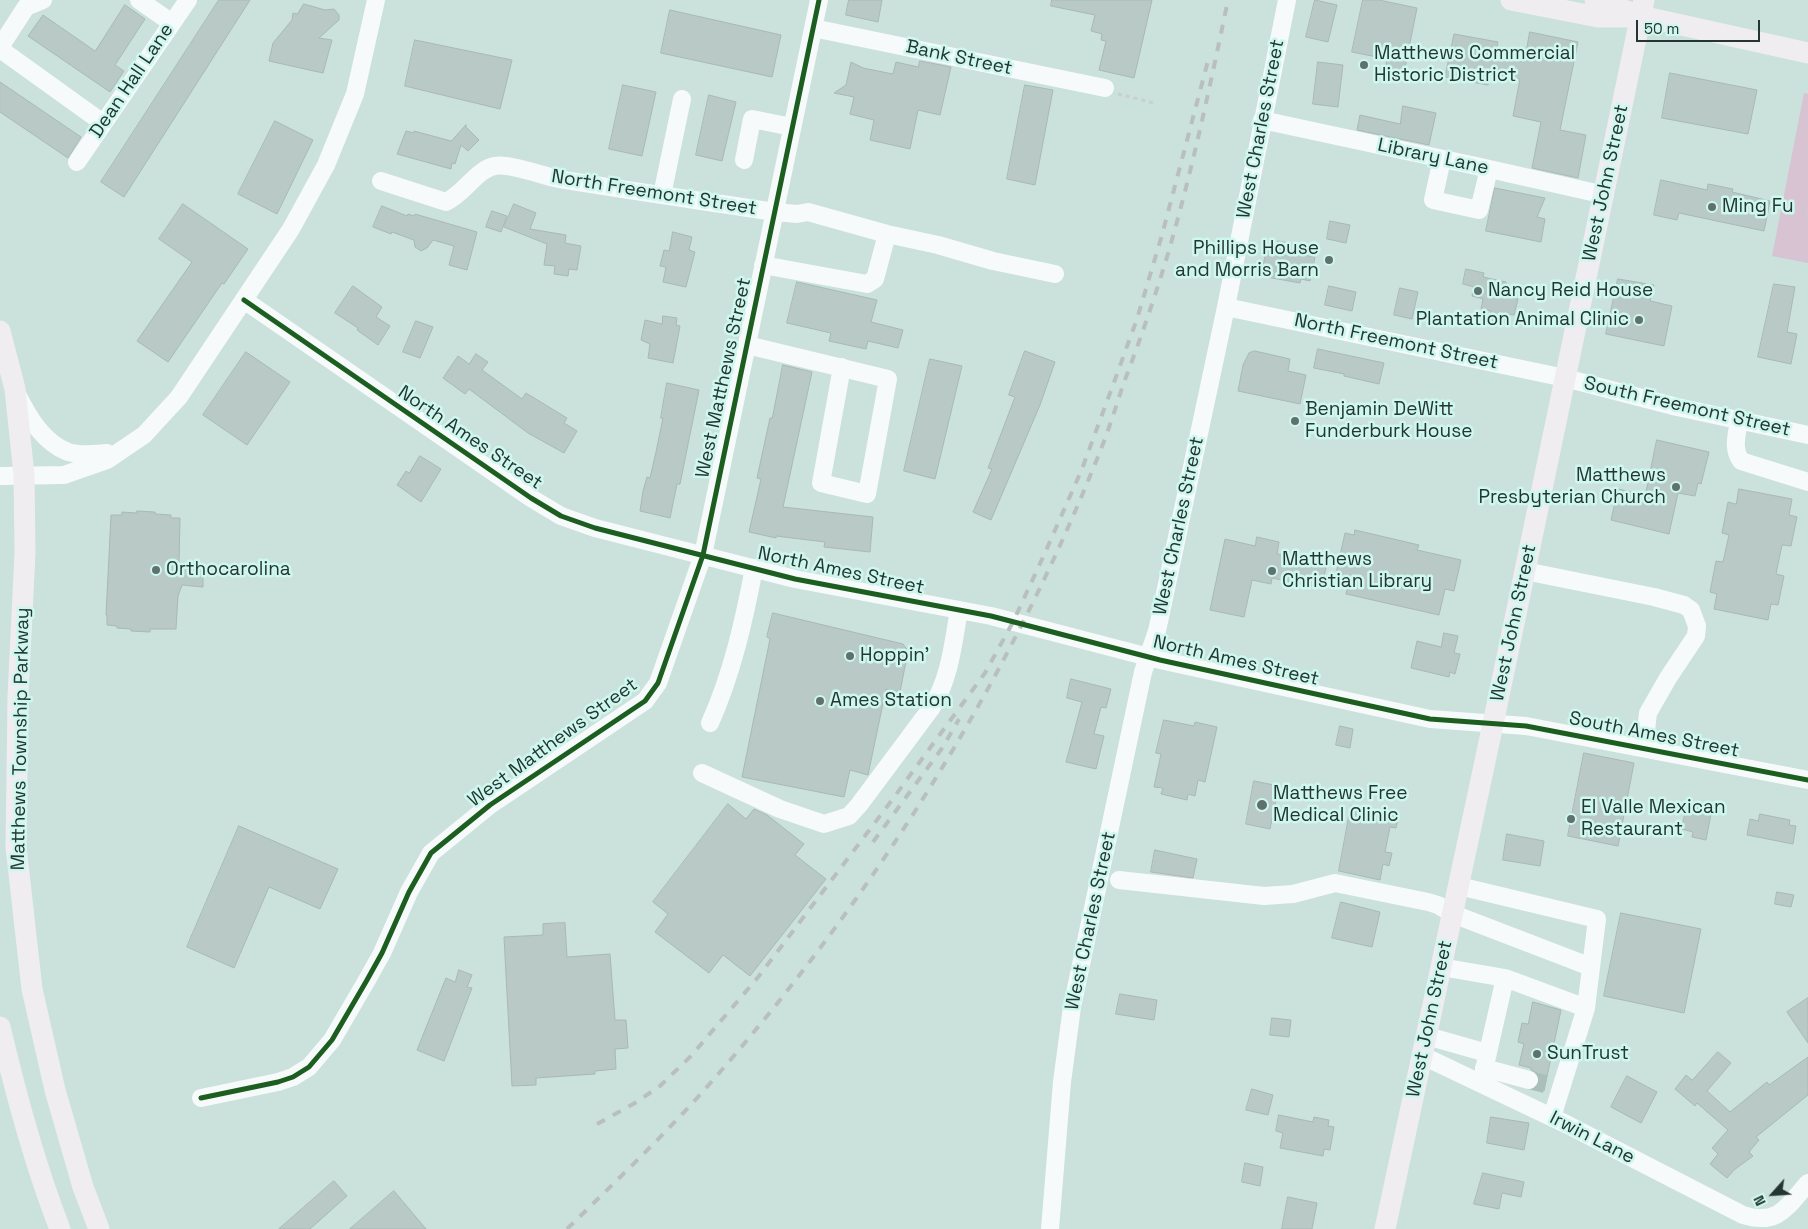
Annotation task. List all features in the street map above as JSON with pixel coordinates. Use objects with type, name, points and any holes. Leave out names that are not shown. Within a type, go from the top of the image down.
[{"type":"main road","points":[[1511,0],[1598,17],[1642,8]]},
{"type":"main road","points":[[1595,0],[1642,8],[1808,53]]},
{"type":"main road","name":"West John Street","points":[[1384,1229],[1459,886],[1642,8]]},
{"type":"main road","name":"Matthews Township Parkway","points":[[0,331],[15,389],[24,475],[25,552],[18,696],[16,847],[32,989],[56,1090],[83,1188],[99,1229]]},
{"type":"main road","points":[[0,1027],[18,1104],[49,1201],[60,1229]]},
{"type":"street","points":[[43,0],[26,7],[0,48],[103,123]]},
{"type":"street","points":[[140,0],[172,23]]},
{"type":"street","name":"Dean Hall Lane","points":[[77,162],[188,0]]},
{"type":"street","points":[[0,476],[64,474],[107,460],[144,435],[179,397],[291,229],[326,164],[355,94],[374,0]]},
{"type":"street","name":"West Matthews Street","points":[[201,1098],[278,1082],[293,1077],[309,1067],[332,1040],[367,980],[409,892],[431,854],[490,805],[645,701],[658,683],[703,555],[819,0]]},
{"type":"street","name":"West Charles Street","points":[[1050,1229],[1062,1082],[1072,1007],[1143,672],[1157,630],[1226,307],[1287,0]]},
{"type":"street","name":"Bank Street","points":[[813,28],[1105,88]]},
{"type":"street","points":[[662,195],[682,99]]},
{"type":"street","points":[[744,160],[752,119],[792,128]]},
{"type":"street","name":"Library Lane","points":[[1262,120],[1604,195]]},
{"type":"street","points":[[1442,158],[1433,200],[1479,210],[1489,169]]},
{"type":"street","name":"North Freemont Street","points":[[381,181],[446,202],[454,198],[483,172],[494,166],[504,166],[556,178],[662,195],[775,212],[798,214],[808,212],[993,261],[1055,274]]},
{"type":"street","points":[[763,265],[867,284],[875,279],[887,234]]},
{"type":"street","name":"North Ames Street","points":[[244,300],[531,498],[561,516],[595,528],[795,579],[996,618],[1148,656],[1430,719],[1493,724]]},
{"type":"street","name":"North Freemont Street","points":[[1226,307],[1565,378]]},
{"type":"street","points":[[747,344],[842,367],[888,379],[867,494],[820,483],[842,367]]},
{"type":"street","name":"South Freemont Street","points":[[1565,378],[1668,404],[1808,435]]},
{"type":"street","points":[[15,389],[25,410],[44,437],[68,452],[85,455],[118,452]]},
{"type":"street","points":[[1739,420],[1735,451],[1741,461],[1808,482]]},
{"type":"street","points":[[710,723],[725,685],[747,606],[754,568]]},
{"type":"street","points":[[1525,571],[1654,597],[1684,605],[1691,610],[1698,626],[1696,636],[1668,678],[1648,713],[1644,748]]},
{"type":"street","points":[[702,773],[780,809],[824,824],[849,816],[927,715],[941,692],[946,679],[959,610]]},
{"type":"street","name":"South Ames Street","points":[[1493,724],[1526,726],[1808,780]]},
{"type":"street","points":[[1119,880],[1264,896],[1293,894],[1336,883],[1438,905],[1453,914],[1591,967]]},
{"type":"street","points":[[1459,886],[1597,919],[1586,1008],[1545,1084],[1552,1117]]},
{"type":"street","points":[[1441,967],[1505,978],[1586,1008]]},
{"type":"street","points":[[1484,1068],[1505,978]]},
{"type":"street","points":[[1425,1046],[1484,1068],[1545,1084]]},
{"type":"street","name":"Irwin Lane","points":[[1425,1046],[1484,1068],[1552,1117],[1743,1216],[1762,1219],[1779,1214],[1808,1183]]},
{"type":"path","points":[[1121,96],[1154,103]]},
{"type":"path","points":[[1808,211],[1808,220]]},
{"type":"shaded area","points":[[1804,93],[1808,94],[1808,263],[1772,256]]},
{"type":"building","points":[[219,0],[250,0],[124,197],[101,182]]},
{"type":"building","points":[[849,0],[882,0],[878,22],[846,15]]},
{"type":"building","points":[[1052,0],[1152,0],[1134,78],[1099,70],[1106,41],[1101,40],[1102,34],[1091,31],[1095,15],[1051,6]]},
{"type":"building","points":[[1315,0],[1337,5],[1328,42],[1306,37]]},
{"type":"building","points":[[1363,0],[1379,0],[1417,8],[1403,78],[1384,75],[1387,59],[1352,52]]},
{"type":"building","points":[[304,4],[325,10],[334,9],[339,15],[339,20],[319,38],[332,40],[323,73],[269,61],[273,43],[292,20],[293,13],[297,14]]},
{"type":"building","points":[[125,5],[145,19],[115,65],[124,71],[110,92],[28,36],[43,15],[95,51]]},
{"type":"building","points":[[670,10],[781,35],[772,77],[661,53]]},
{"type":"building","points":[[1530,32],[1578,42],[1560,130],[1586,135],[1578,178],[1532,168],[1541,122],[1513,116],[1520,79],[1490,73],[1488,85],[1445,77],[1454,34],[1498,42],[1495,56],[1524,62]]},
{"type":"building","points":[[415,40],[512,60],[500,109],[405,86]]},
{"type":"building","points":[[920,61],[951,67],[940,115],[918,110],[910,149],[870,140],[874,120],[850,114],[854,97],[834,93],[846,85],[851,62],[863,68],[893,74],[896,62],[918,67]]},
{"type":"building","points":[[1318,62],[1343,65],[1338,107],[1313,104]]},
{"type":"building","points":[[1670,73],[1757,90],[1748,134],[1662,118]]},
{"type":"building","points":[[0,82],[81,137],[68,158],[0,112]]},
{"type":"building","points":[[623,85],[656,92],[642,156],[609,149]]},
{"type":"building","points":[[1025,85],[1053,90],[1035,185],[1007,179]]},
{"type":"building","points":[[709,95],[736,102],[722,161],[696,155]]},
{"type":"building","points":[[1403,106],[1436,113],[1429,145],[1357,130],[1360,115],[1400,124]]},
{"type":"building","points":[[275,121],[313,140],[277,214],[238,194]]},
{"type":"building","points":[[466,125],[479,140],[468,151],[461,145],[455,164],[452,163],[451,169],[397,154],[406,131],[414,133],[414,131],[451,141]]},
{"type":"building","name":"Ming Fu","points":[[1661,180],[1707,190],[1708,184],[1733,189],[1732,192],[1770,201],[1764,231],[1679,213],[1677,220],[1654,215]]},
{"type":"building","points":[[1495,188],[1545,198],[1537,217],[1545,219],[1541,242],[1486,231]]},
{"type":"building","points":[[183,204],[248,249],[224,284],[222,283],[168,362],[137,341],[192,262],[159,239]]},
{"type":"building","points":[[514,204],[536,213],[530,229],[566,235],[565,243],[581,246],[577,270],[569,269],[568,276],[554,274],[555,266],[544,265],[547,244],[504,227]]},
{"type":"building","points":[[382,206],[407,216],[408,214],[414,216],[415,214],[477,232],[467,270],[449,265],[454,246],[433,240],[427,248],[421,251],[415,247],[414,240],[373,227]]},
{"type":"building","points":[[492,211],[507,216],[501,232],[486,227]]},
{"type":"building","points":[[1330,221],[1350,225],[1346,243],[1327,239]]},
{"type":"building","points":[[673,232],[692,237],[689,250],[695,252],[686,287],[663,282],[666,267],[660,266],[664,250],[669,251]]},
{"type":"building","points":[[1278,241],[1295,244],[1293,253],[1315,257],[1310,281],[1301,279],[1300,283],[1261,276],[1267,246],[1277,247]]},
{"type":"building","points":[[1466,269],[1484,273],[1483,277],[1506,282],[1506,286],[1514,288],[1512,298],[1518,299],[1514,315],[1507,314],[1505,323],[1489,320],[1491,311],[1481,309],[1483,299],[1472,296],[1474,287],[1463,284]]},
{"type":"building","name":"Plantation Animal Clinic","points":[[1618,279],[1654,285],[1650,301],[1672,306],[1664,346],[1606,334]]},
{"type":"building","points":[[797,282],[877,300],[871,322],[903,330],[898,348],[868,341],[866,349],[829,341],[831,333],[787,323]]},
{"type":"building","points":[[1774,284],[1795,287],[1787,332],[1797,334],[1791,364],[1758,357]]},
{"type":"building","points":[[353,286],[382,307],[376,317],[390,326],[378,345],[357,330],[358,328],[335,313]]},
{"type":"building","points":[[1329,286],[1356,292],[1352,311],[1325,305]]},
{"type":"building","points":[[1400,288],[1418,292],[1412,319],[1394,315]]},
{"type":"building","points":[[663,316],[677,318],[676,325],[680,326],[673,363],[648,358],[650,344],[641,340],[645,320],[662,324]]},
{"type":"building","points":[[416,321],[433,327],[420,358],[403,352]]},
{"type":"building","points":[[1318,349],[1384,363],[1379,384],[1314,368]]},
{"type":"building","points":[[1025,351],[1055,362],[1040,405],[991,520],[973,512],[992,469],[988,468],[1015,397],[1009,395]]},
{"type":"building","points":[[1255,351],[1290,359],[1288,371],[1306,375],[1300,404],[1238,391],[1243,365],[1249,353]]},
{"type":"building","points":[[246,352],[290,382],[247,445],[203,415]]},
{"type":"building","points":[[476,354],[488,362],[482,370],[522,399],[526,393],[567,418],[564,423],[577,431],[564,453],[528,433],[469,389],[465,394],[443,378],[458,356],[469,364]]},
{"type":"building","points":[[930,359],[962,366],[935,479],[904,471]]},
{"type":"building","points":[[783,365],[812,372],[783,507],[873,517],[870,552],[824,547],[825,542],[776,536],[776,538],[749,532],[761,479],[757,478]]},
{"type":"building","points":[[667,383],[699,390],[680,484],[677,484],[670,518],[640,511],[643,491],[647,477],[650,478],[656,452],[663,418],[661,418]]},
{"type":"building","name":"Matthews Presbyterian Church","points":[[1657,440],[1709,452],[1701,484],[1698,483],[1695,496],[1678,493],[1669,534],[1611,520],[1618,489],[1645,495]]},
{"type":"building","points":[[420,456],[441,469],[421,502],[397,485],[406,471],[409,473]]},
{"type":"building","points":[[1739,489],[1792,499],[1789,515],[1797,517],[1791,546],[1782,545],[1776,574],[1784,576],[1778,605],[1771,604],[1768,620],[1714,609],[1717,594],[1710,592],[1716,561],[1723,562],[1729,535],[1722,533],[1728,502],[1736,504]]},
{"type":"building","name":"Orthocarolina","points":[[137,511],[155,512],[155,514],[171,515],[171,518],[180,518],[179,563],[203,564],[203,587],[182,585],[178,596],[176,629],[150,629],[150,632],[131,631],[131,629],[107,625],[111,515],[122,515],[122,512],[137,513]]},
{"type":"building","points":[[1355,530],[1419,545],[1417,550],[1461,560],[1454,591],[1445,589],[1439,615],[1346,594],[1349,581],[1335,578],[1345,533],[1354,535]]},
{"type":"building","name":"Matthews Christian Library","points":[[1257,537],[1279,542],[1277,554],[1327,564],[1321,588],[1272,578],[1271,584],[1252,580],[1244,617],[1210,610],[1225,539],[1255,546]]},
{"type":"building","name":"Ames Station","points":[[773,613],[903,644],[908,651],[900,692],[886,689],[868,775],[850,770],[844,797],[742,777],[770,639],[767,637]]},
{"type":"building","points":[[1444,633],[1458,636],[1454,653],[1460,654],[1455,674],[1450,672],[1449,677],[1411,668],[1417,641],[1441,647]]},
{"type":"building","points":[[1071,679],[1111,689],[1106,708],[1101,707],[1094,734],[1104,736],[1096,769],[1066,762],[1082,702],[1067,698]]},
{"type":"building","points":[[1164,720],[1194,726],[1195,722],[1217,727],[1205,782],[1198,780],[1195,796],[1188,794],[1187,800],[1161,794],[1163,788],[1154,787],[1161,754],[1156,753]]},
{"type":"building","points":[[1340,726],[1353,729],[1350,748],[1336,745]]},
{"type":"building","points":[[1584,753],[1634,763],[1618,846],[1568,836]]},
{"type":"building","name":"Matthews Free Medical Clinic","points":[[1254,781],[1279,786],[1270,829],[1246,824]]},
{"type":"building","points":[[728,804],[746,819],[754,809],[767,815],[804,844],[795,855],[826,879],[750,976],[723,955],[709,973],[655,932],[668,914],[653,902]]},
{"type":"building","points":[[1687,804],[1712,809],[1706,840],[1692,837],[1693,832],[1682,829]]},
{"type":"building","points":[[1351,806],[1399,816],[1396,828],[1390,827],[1385,852],[1392,853],[1389,866],[1383,864],[1380,880],[1339,871]]},
{"type":"building","points":[[1760,814],[1790,820],[1789,825],[1796,826],[1793,844],[1747,835],[1750,819],[1758,821]]},
{"type":"building","points":[[239,826],[338,869],[320,909],[269,887],[234,968],[187,947]]},
{"type":"building","points":[[1507,834],[1544,841],[1540,866],[1503,860]]},
{"type":"building","points":[[1155,850],[1197,859],[1193,878],[1151,872]]},
{"type":"building","points":[[1777,892],[1794,895],[1791,907],[1775,904]]},
{"type":"building","points":[[1341,902],[1380,912],[1372,947],[1332,938]]},
{"type":"building","points":[[1621,913],[1701,929],[1684,1013],[1604,996]]},
{"type":"building","points":[[565,923],[567,957],[610,954],[615,1020],[626,1020],[628,1048],[615,1049],[616,1069],[595,1071],[595,1074],[536,1078],[536,1085],[512,1086],[504,937],[543,935],[543,924]]},
{"type":"building","points":[[459,970],[472,975],[467,987],[472,988],[444,1061],[417,1050],[446,978],[455,982]]},
{"type":"building","points":[[1120,994],[1157,1000],[1154,1020],[1116,1014]]},
{"type":"building","points":[[1808,998],[1808,1043],[1787,1012]]},
{"type":"building","name":"SunTrust","points":[[1533,1002],[1561,1010],[1544,1091],[1534,1089],[1539,1082],[1537,1073],[1531,1070],[1531,1068],[1519,1065],[1524,1044],[1518,1042],[1522,1023],[1528,1024]]},
{"type":"building","points":[[1272,1018],[1291,1020],[1289,1037],[1270,1035]]},
{"type":"building","points":[[1718,1052],[1731,1063],[1707,1091],[1730,1112],[1767,1082],[1769,1085],[1808,1057],[1808,1095],[1756,1137],[1759,1140],[1749,1152],[1753,1156],[1734,1170],[1727,1178],[1710,1164],[1718,1154],[1712,1148],[1728,1130],[1697,1103],[1695,1106],[1675,1089],[1686,1075],[1692,1080]]},
{"type":"building","points":[[1627,1076],[1657,1092],[1641,1123],[1611,1107]]},
{"type":"building","points":[[1252,1089],[1273,1095],[1268,1115],[1246,1110]]},
{"type":"building","points":[[1279,1115],[1313,1122],[1314,1117],[1329,1120],[1328,1126],[1334,1127],[1330,1150],[1324,1149],[1323,1156],[1280,1148],[1283,1133],[1276,1131]]},
{"type":"building","points":[[1491,1117],[1529,1123],[1524,1150],[1487,1143]]},
{"type":"building","points":[[1245,1163],[1263,1167],[1260,1186],[1242,1182]]},
{"type":"building","points":[[1483,1173],[1524,1182],[1521,1197],[1502,1193],[1499,1209],[1474,1204]]},
{"type":"building","points":[[334,1181],[347,1196],[310,1229],[279,1229]]},
{"type":"building","points":[[394,1191],[426,1229],[350,1229]]},
{"type":"building","points":[[1288,1197],[1317,1203],[1312,1229],[1282,1229]]},
{"type":"tunnel","points":[[1529,1080],[1545,1084]]},
{"type":"railway","points":[[567,1229],[650,1148],[698,1097],[818,951],[873,875],[925,796],[973,714],[1018,631],[1060,546],[1097,459],[1152,305],[1193,161],[1228,0]]},
{"type":"railway","points":[[597,1124],[635,1103],[660,1086],[691,1056],[759,976],[985,673],[1013,622],[1082,469],[1137,319],[1162,235],[1209,57]]},
{"type":"railway","points":[[873,842],[943,747],[959,719]]},
{"type":"cycle path","points":[[201,1098],[278,1082],[293,1077],[309,1067],[332,1040],[367,980],[382,953],[409,892],[431,853],[490,805],[645,701],[658,683],[703,555],[819,0]]},
{"type":"cycle path","points":[[244,300],[531,498],[561,516],[595,528],[795,579],[991,616],[1160,660],[1430,719],[1526,726],[1808,780]]},
{"type":"place","name":"Matthews Commercial Historic District","points":[[1364,65]]},
{"type":"place","name":"Ming Fu","points":[[1712,207]]},
{"type":"place","name":"Phillips House and Morris Barn","points":[[1329,260]]},
{"type":"place","name":"Nancy Reid House","points":[[1478,291]]},
{"type":"place","name":"Plantation Animal Clinic","points":[[1639,320]]},
{"type":"place","name":"Benjamin DeWitt Funderburk House","points":[[1295,421]]},
{"type":"place","name":"Matthews Presbyterian Church","points":[[1676,487]]},
{"type":"place","name":"Orthocarolina","points":[[156,570]]},
{"type":"place","name":"Matthews Christian Library","points":[[1272,571]]},
{"type":"place","name":"Hoppin'","points":[[850,656]]},
{"type":"place","name":"Ames Station","points":[[820,701]]},
{"type":"place","name":"Matthews Free Medical Clinic","points":[[1262,805]]},
{"type":"place","name":"El Valle Mexican Restaurant","points":[[1571,819]]},
{"type":"place","name":"SunTrust","points":[[1537,1054]]}]
